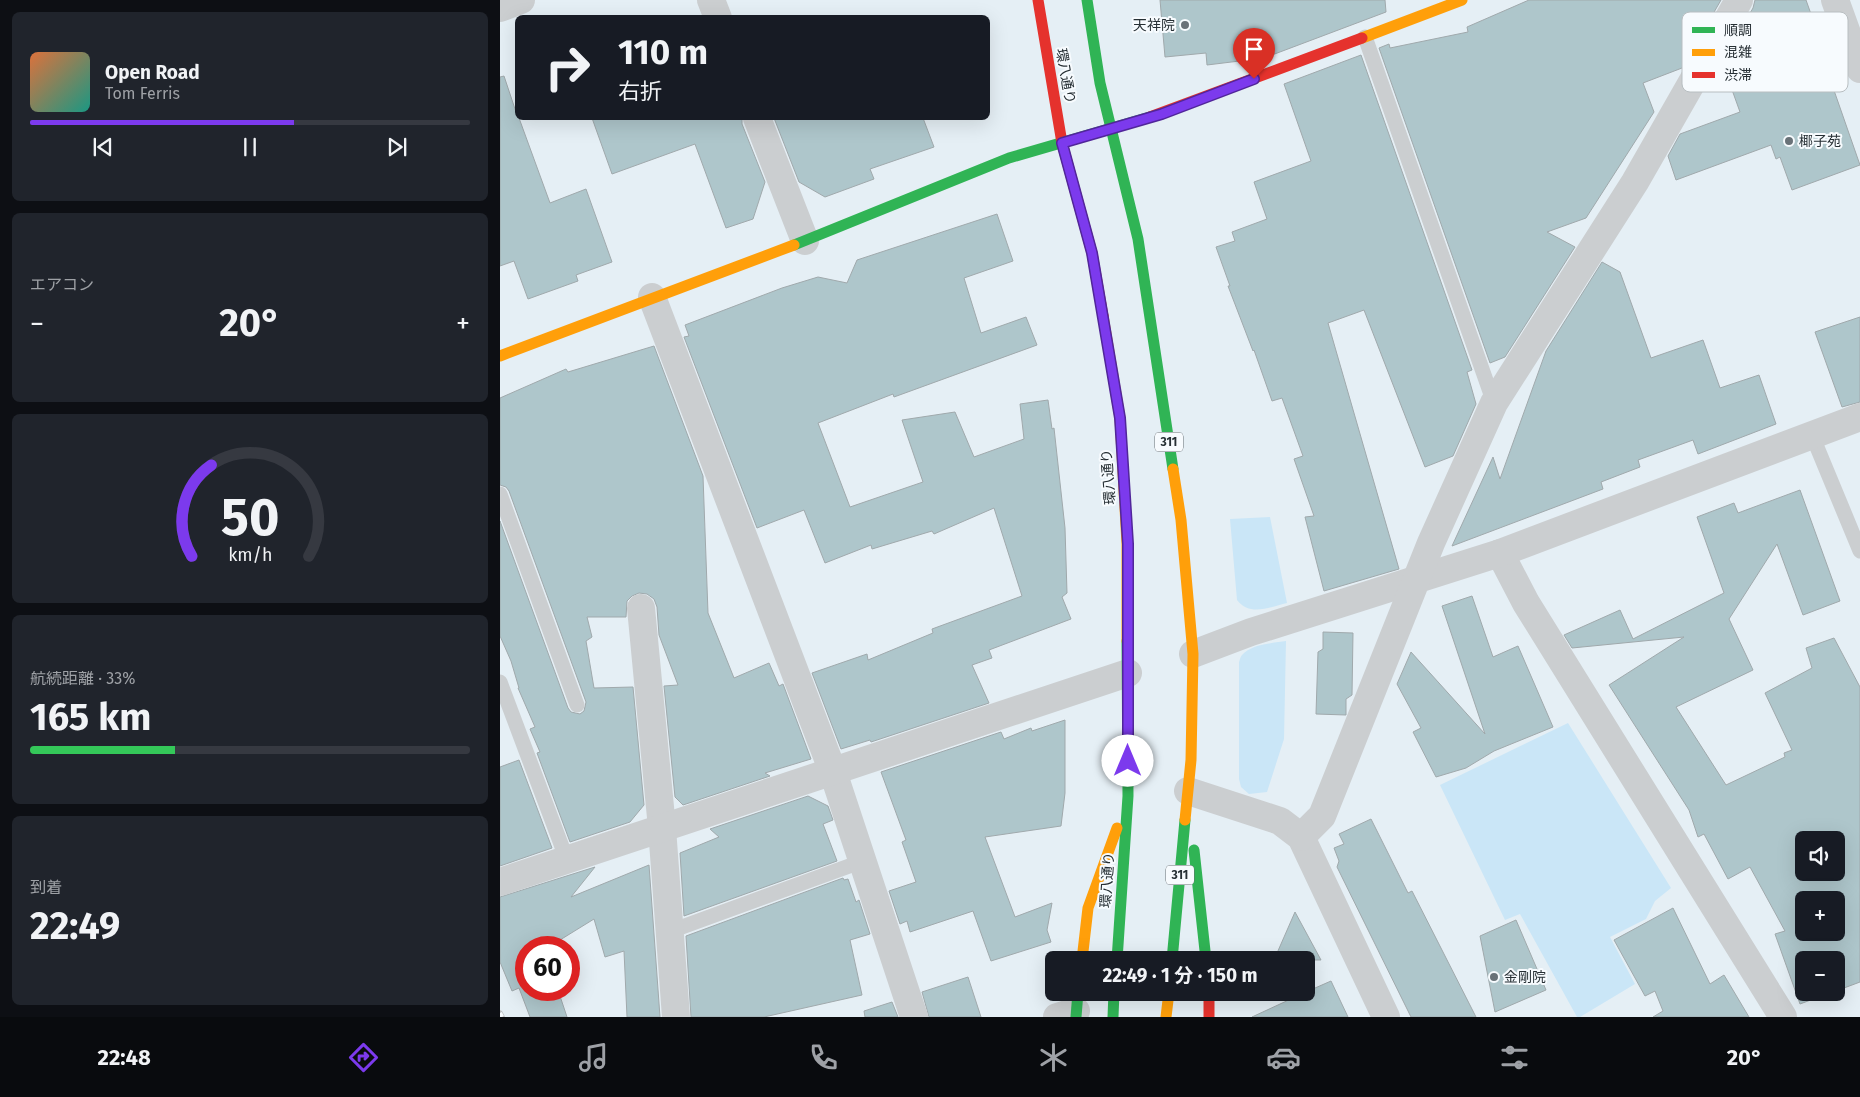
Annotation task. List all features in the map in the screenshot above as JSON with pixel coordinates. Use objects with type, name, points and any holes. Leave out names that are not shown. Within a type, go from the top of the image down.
[{"type":"main road","name":"環八通り","points":[[1038,0],[1062,143],[1092,253],[1120,418],[1128,544],[1128,796],[1118,951]]},
{"type":"main road","name":"311","points":[[1087,0],[1100,82],[1110,129],[1138,239],[1181,520],[1193,654],[1191,760],[1173,951]]},
{"type":"main road","points":[[502,350],[805,241],[1009,158],[1162,114],[1460,0]]},
{"type":"main road","points":[[1188,791],[1205,951]]},
{"type":"main road","points":[[1083,951],[1088,908],[1128,796]]},
{"type":"main road","points":[[1113,1017],[1114,1001]]},
{"type":"main road","points":[[1166,1017],[1167,1001]]},
{"type":"main road","points":[[1209,1001],[1209,1017]]},
{"type":"street","points":[[500,8],[521,0]]},
{"type":"street","points":[[711,0],[717,15]]},
{"type":"street","points":[[1732,12],[1739,0]]},
{"type":"street","points":[[1835,0],[1839,12]]},
{"type":"street","points":[[1848,36],[1860,69]]},
{"type":"street","points":[[1301,837],[1322,816],[1437,530],[1494,403],[1635,182],[1686,92]]},
{"type":"street","points":[[758,120],[805,241]]},
{"type":"street","points":[[652,297],[833,772],[914,1017]]},
{"type":"street","points":[[1193,654],[1251,632],[1417,581],[1500,553],[1860,417]]},
{"type":"street","points":[[1500,553],[1526,603],[1783,1017]]},
{"type":"street","points":[[641,608],[671,931],[676,1017]]},
{"type":"street","points":[[500,882],[1128,673]]},
{"type":"street","points":[[1188,791],[1280,821],[1301,837],[1386,1017]]},
{"type":"lane","points":[[1365,37],[1494,403]]},
{"type":"lane","points":[[1812,436],[1860,551]]},
{"type":"lane","points":[[500,494],[577,705]]},
{"type":"lane","points":[[500,682],[568,860]]},
{"type":"lane","points":[[671,931],[862,861]]},
{"type":"shaded area","points":[[1270,517],[1287,603],[1261,609],[1248,608],[1237,600],[1230,519]]},
{"type":"shaded area","points":[[1286,641],[1284,739],[1267,792],[1249,794],[1241,787],[1239,779],[1239,662],[1242,655],[1251,648]]},
{"type":"shaded area","points":[[1568,723],[1671,888],[1655,901],[1646,919],[1610,937],[1635,984],[1580,1017],[1577,1017],[1520,914],[1505,920],[1440,785]]},
{"type":"building","points":[[1160,0],[1385,0],[1386,12],[1264,58],[1207,65],[1206,53],[1165,57]]},
{"type":"building","points":[[1529,0],[1721,0],[1714,12],[1682,12],[1682,68],[1643,83],[1654,112],[1586,218],[1547,232],[1575,247],[1505,357],[1490,363],[1379,48],[1389,44],[1390,48],[1468,32],[1467,27]]},
{"type":"building","points":[[1755,0],[1806,0],[1810,12],[1751,12]]},
{"type":"building","points":[[1361,55],[1472,370],[1467,372],[1476,404],[1453,456],[1425,467],[1364,310],[1328,323],[1399,569],[1324,591],[1305,517],[1314,516],[1294,459],[1303,456],[1282,398],[1272,401],[1228,286],[1230,286],[1216,247],[1235,241],[1232,232],[1267,219],[1254,182],[1311,161],[1284,84]]},
{"type":"building","points":[[504,76],[515,109],[515,120],[520,120],[550,203],[586,189],[612,262],[576,275],[578,281],[528,299],[514,261],[500,266],[500,77]]},
{"type":"building","points":[[1733,92],[1835,92],[1860,165],[1792,190],[1780,157],[1776,159],[1771,145],[1676,180],[1668,156],[1680,134],[1740,112]]},
{"type":"building","points":[[593,120],[742,120],[765,182],[753,219],[726,228],[695,144],[612,174]]},
{"type":"building","points":[[775,120],[924,120],[934,147],[870,169],[874,179],[825,197],[799,182]]},
{"type":"building","points":[[997,214],[1013,261],[964,278],[981,333],[1026,317],[1037,345],[894,397],[893,394],[818,423],[850,507],[923,482],[902,420],[955,412],[974,457],[1024,439],[1020,404],[1048,400],[1052,429],[1054,428],[1065,528],[1067,593],[1062,597],[1071,619],[989,650],[992,658],[972,665],[989,703],[871,742],[870,740],[841,749],[812,673],[867,654],[868,660],[933,633],[932,629],[1022,596],[994,508],[934,534],[932,531],[872,549],[871,545],[825,563],[804,510],[757,528],[684,337],[689,336],[685,325],[782,288],[818,277],[847,283],[857,260]]},
{"type":"building","points":[[1602,262],[1620,272],[1651,358],[1703,340],[1720,388],[1759,375],[1776,424],[1698,454],[1693,440],[1638,460],[1640,467],[1601,482],[1603,489],[1452,546],[1493,457],[1500,479],[1546,351]]},
{"type":"building","points":[[1860,317],[1860,402],[1842,407],[1815,332]]},
{"type":"building","points":[[654,346],[703,476],[708,613],[734,678],[769,663],[779,686],[783,684],[811,759],[765,773],[770,776],[683,805],[675,797],[664,686],[678,685],[659,635],[657,607],[654,599],[647,594],[639,593],[627,601],[626,617],[587,617],[592,637],[586,641],[594,688],[633,687],[644,805],[630,822],[570,842],[537,753],[540,752],[530,729],[535,727],[518,688],[511,661],[500,636],[500,521],[568,708],[571,712],[580,714],[584,711],[586,702],[509,491],[506,487],[500,485],[500,398],[566,369],[568,372]]},
{"type":"building","points":[[1800,490],[1840,601],[1803,615],[1777,544],[1729,619],[1753,670],[1676,707],[1726,785],[1785,757],[1784,753],[1792,750],[1765,693],[1812,668],[1806,648],[1834,638],[1860,687],[1860,982],[1845,988],[1845,951],[1795,951],[1795,990],[1775,934],[1785,931],[1750,867],[1728,879],[1704,834],[1698,837],[1689,810],[1609,685],[1684,637],[1572,648],[1564,635],[1620,610],[1633,639],[1724,593],[1697,517],[1734,503],[1738,513]]},
{"type":"building","points":[[1472,596],[1493,657],[1518,646],[1553,727],[1494,751],[1466,768],[1436,777],[1413,732],[1421,728],[1397,684],[1411,652],[1485,734],[1442,606]]},
{"type":"building","points":[[1323,632],[1353,633],[1352,695],[1346,699],[1346,715],[1316,714],[1318,652],[1323,649]]},
{"type":"building","points":[[1065,720],[1065,793],[1061,826],[985,837],[1015,917],[1052,903],[1047,930],[1051,942],[991,961],[973,911],[910,932],[907,921],[900,924],[889,891],[916,882],[902,842],[906,840],[881,772],[1001,732],[1004,739],[1031,728],[1032,731]]},
{"type":"building","points":[[519,760],[552,848],[500,866],[500,767]]},
{"type":"building","points":[[808,796],[828,806],[833,820],[823,824],[837,861],[684,916],[680,853],[719,837],[710,829]]},
{"type":"building","points":[[1371,819],[1408,893],[1412,891],[1476,1017],[1411,1017],[1337,867],[1339,861],[1334,848],[1344,844],[1339,834]]},
{"type":"building","points":[[649,865],[660,1017],[627,1017],[624,951],[605,957],[594,919],[566,936],[515,936],[515,990],[512,991],[500,962],[500,897],[595,867],[571,897]]},
{"type":"building","points":[[843,878],[844,880],[848,879],[856,902],[859,900],[870,934],[850,940],[862,995],[764,1017],[691,1017],[686,936]]},
{"type":"building","points":[[1673,908],[1710,984],[1724,975],[1749,1017],[1653,1017],[1663,1011],[1655,991],[1645,996],[1614,940]]},
{"type":"building","points":[[1295,912],[1321,960],[1315,960],[1315,951],[1278,951]]},
{"type":"building","points":[[1516,920],[1546,990],[1495,1012],[1480,936]]},
{"type":"building","points":[[968,977],[981,1017],[929,1017],[922,992]]},
{"type":"building","points":[[1331,981],[1348,1017],[1252,1017],[1287,1001],[1315,1001],[1315,988]]},
{"type":"building","points":[[524,1001],[562,1001],[567,1017],[530,1017]]},
{"type":"building","points":[[892,1002],[898,1017],[865,1017],[864,1011]]},
{"type":"railway","points":[[500,1013],[502,1017]]},
{"type":"traffic: fast","points":[[1087,0],[1100,83],[1138,239],[1173,469]]},
{"type":"traffic: fast","points":[[794,245],[1009,158],[1150,117]]},
{"type":"traffic: fast","points":[[1118,951],[1128,796],[1127,641]]},
{"type":"traffic: fast","points":[[1173,951],[1185,820]]},
{"type":"traffic: fast","points":[[1194,850],[1205,951]]},
{"type":"traffic: fast","points":[[1076,1017],[1077,1001]]},
{"type":"traffic: fast","points":[[1113,1017],[1114,1001]]},
{"type":"traffic: slow","points":[[1362,38],[1462,0]]},
{"type":"traffic: slow","points":[[500,356],[794,245]]},
{"type":"traffic: slow","points":[[1103,316],[1120,418],[1127,544],[1127,641]]},
{"type":"traffic: slow","points":[[1173,469],[1181,520],[1193,654],[1191,760],[1185,820]]},
{"type":"traffic: slow","points":[[1083,951],[1088,908],[1117,828]]},
{"type":"traffic: slow","points":[[1166,1017],[1168,1001]]},
{"type":"traffic: jam","points":[[1038,0],[1062,143],[1092,253],[1103,316]]},
{"type":"traffic: jam","points":[[1150,117],[1362,38]]},
{"type":"traffic: jam","points":[[1209,1001],[1209,1017]]},
{"type":"place","name":"天祥院","points":[[1185,25]]},
{"type":"place","name":"椰子苑","points":[[1789,141]]},
{"type":"place","name":"金剛院","points":[[1494,977]]},
{"type":"route","points":[[1128,761],[1128,544],[1120,418],[1092,253],[1062,143],[1162,114],[1254,79]]}]
